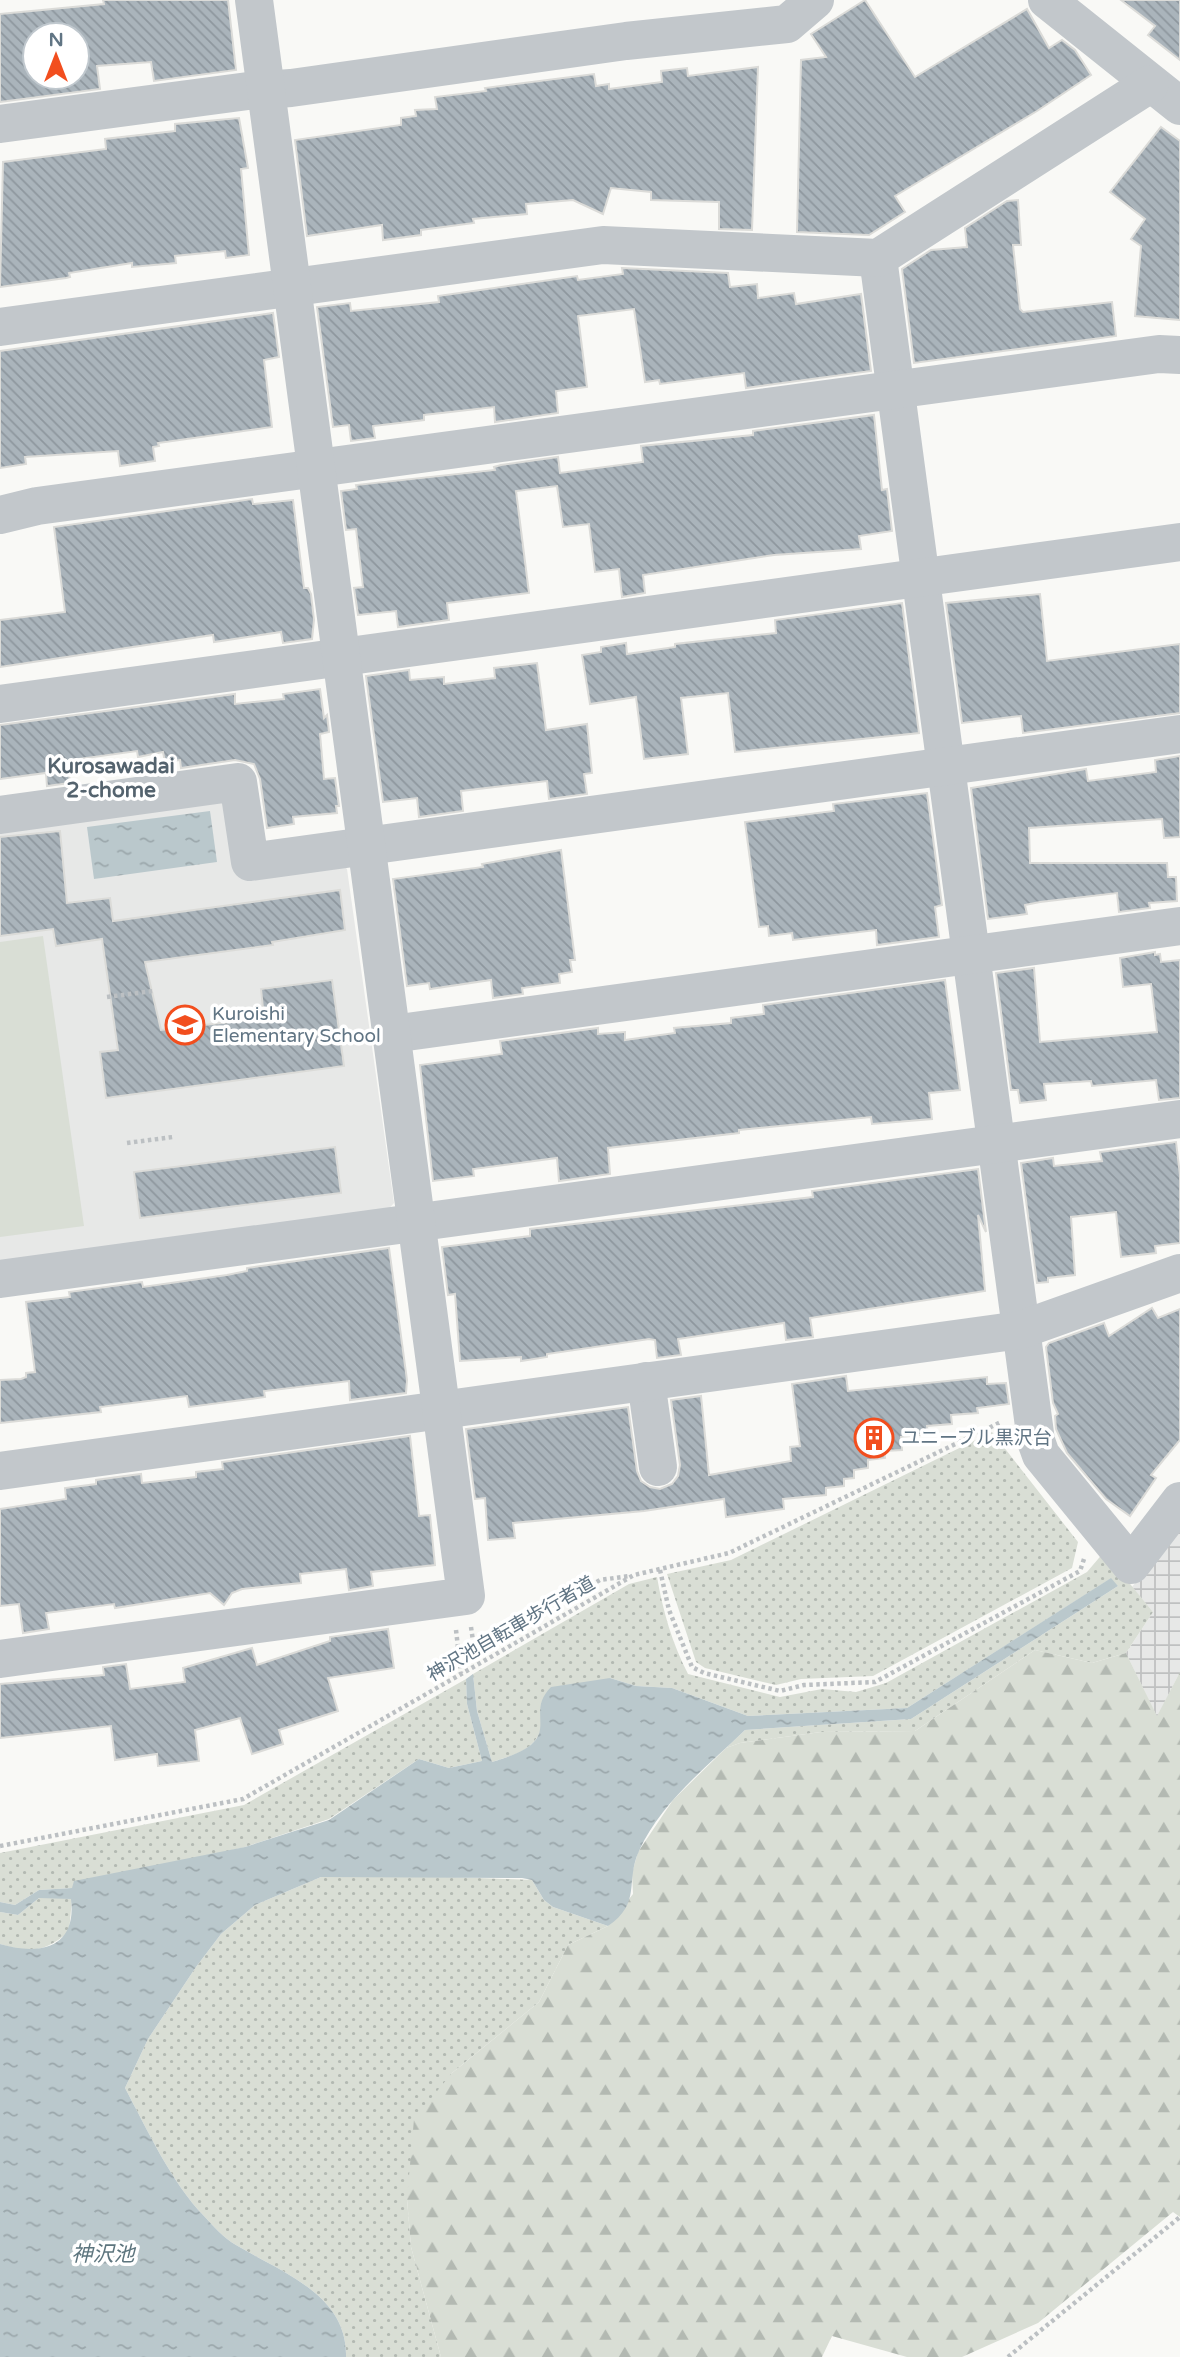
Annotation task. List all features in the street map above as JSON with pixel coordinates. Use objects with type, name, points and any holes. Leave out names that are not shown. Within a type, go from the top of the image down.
[{"type":"street","points":[[0,1659],[466,1596],[254,0]]},
{"type":"street","points":[[0,124],[626,41],[787,24],[815,0]]},
{"type":"street","points":[[0,327],[603,245],[878,258],[1165,95],[1047,0]]},
{"type":"street","points":[[878,258],[1020,1330],[1017,1422],[1131,1565],[1180,1501]]},
{"type":"street","points":[[0,515],[37,506],[895,389],[1159,354],[1180,355]]},
{"type":"street","points":[[0,704],[1180,542]]},
{"type":"street","points":[[0,815],[238,782],[250,862],[1180,734]]},
{"type":"street","points":[[392,1034],[1180,926]]},
{"type":"street","points":[[0,1279],[1180,1119]]},
{"type":"street","points":[[0,1471],[1020,1330],[1180,1273]]},
{"type":"street","points":[[646,1381],[658,1467]]},
{"type":"path","points":[[107,997],[153,991]]},
{"type":"path","points":[[127,1143],[173,1137]]},
{"type":"path","points":[[996,1425],[1017,1422]]},
{"type":"path","name":"神沢池自転車歩行者道","points":[[0,1846],[243,1799],[634,1575],[729,1553],[996,1425],[1017,1422]]},
{"type":"path","points":[[660,1570],[669,1610],[692,1667],[704,1673],[780,1691],[804,1685],[875,1682],[1080,1571],[1086,1553]]},
{"type":"path","points":[[470,1614],[474,1648],[493,1642],[600,1580],[634,1575]]},
{"type":"path","points":[[457,1640],[461,1673]]},
{"type":"path","points":[[1008,2357],[1180,2217]]},
{"type":"shaded area","name":"Kuroishi Elementary School","points":[[215,795],[227,804],[239,874],[338,861],[347,869],[394,1203],[383,1215],[0,1267],[0,825]]},
{"type":"shaded area","points":[[1180,1525],[1180,1672],[1157,1717],[1126,1653],[1153,1612],[1132,1587]]},
{"type":"green space","points":[[43,936],[84,1226],[0,1237],[0,942]]},
{"type":"green space","points":[[992,1432],[1078,1542],[1072,1568],[873,1676],[801,1679],[776,1685],[705,1668],[696,1662],[667,1574],[731,1560]]},
{"type":"green space","points":[[1104,1552],[1153,1612],[1126,1653],[1092,1663],[1035,1650],[915,1731],[821,1732],[740,1743],[726,1748],[745,1730],[911,1719],[1118,1586],[1110,1579],[907,1708],[748,1716],[672,1688],[636,1686],[610,1678],[541,1730],[527,1748],[492,1762],[477,1711],[473,1674],[629,1584],[657,1577],[669,1627],[688,1674],[780,1697],[822,1689],[856,1692],[886,1683],[1087,1572]]},
{"type":"green space","points":[[1035,1650],[1092,1663],[1126,1653],[1157,1716],[1180,1672],[1180,2217],[1173,2212],[1038,2323],[962,2357],[907,2357],[832,2336],[822,2357],[441,2357],[411,2247],[407,2199],[414,2119],[452,2073],[539,2002],[568,1945],[608,1926],[633,1894],[632,1873],[638,1852],[673,1800],[726,1748],[740,1743],[821,1732],[915,1731]]},
{"type":"green space","points":[[466,1679],[467,1704],[482,1761],[449,1768],[419,1759],[329,1819],[245,1847],[72,1888],[39,1890],[15,1905],[0,1902],[0,1853],[244,1805]]},
{"type":"green space","points":[[425,1876],[532,1880],[544,1900],[553,1907],[608,1926],[568,1945],[539,2002],[452,2073],[407,2199],[411,2247],[441,2357],[346,2357],[344,2335],[336,2317],[323,2301],[290,2275],[227,2239],[192,2202],[160,2155],[125,2088],[148,2039],[196,1967],[221,1934],[255,1905],[321,1877]]},
{"type":"green space","points":[[39,1898],[72,1899],[69,1932],[52,1944],[37,1949],[20,1949],[0,1944],[0,1912],[18,1915]]},
{"type":"water","points":[[210,811],[217,862],[94,879],[87,827]]},
{"type":"water","name":"神沢池","points":[[1111,1578],[1118,1586],[911,1719],[745,1730],[686,1786],[648,1833],[635,1862],[629,1900],[619,1917],[608,1926],[553,1907],[544,1900],[532,1880],[522,1878],[321,1877],[255,1905],[221,1934],[196,1967],[148,2039],[125,2088],[160,2155],[192,2202],[227,2239],[290,2275],[323,2301],[336,2317],[344,2335],[346,2357],[0,2357],[0,1944],[29,1949],[53,1944],[62,1938],[68,1928],[71,1899],[39,1898],[18,1915],[0,1912],[0,1902],[15,1905],[39,1890],[72,1888],[74,1881],[245,1847],[329,1820],[419,1759],[449,1768],[482,1761],[467,1704],[466,1679],[473,1674],[477,1711],[492,1762],[531,1745],[538,1736],[543,1698],[551,1687],[610,1678],[636,1686],[672,1688],[748,1716],[907,1708]]},
{"type":"building","points":[[103,0],[228,0],[236,70],[154,81],[151,62],[97,66],[100,89],[91,90],[91,21],[21,21],[21,91],[85,91],[0,102],[0,14],[104,4]]},
{"type":"building","points":[[865,0],[915,77],[1027,9],[1049,48],[1062,40],[1075,50],[1091,75],[1037,111],[895,196],[905,212],[869,235],[797,232],[801,60],[826,57],[811,34]]},
{"type":"building","points":[[1121,0],[1180,0],[1180,60],[1148,35],[1155,26]]},
{"type":"building","points":[[758,67],[752,230],[719,229],[719,202],[651,200],[651,192],[611,188],[603,214],[573,200],[526,204],[527,214],[473,219],[474,223],[421,230],[421,235],[383,240],[382,225],[307,236],[295,140],[401,125],[401,118],[416,116],[415,110],[437,109],[435,97],[486,91],[485,88],[594,74],[596,86],[609,84],[609,89],[662,82],[661,71],[687,68],[688,76]]},
{"type":"building","points":[[239,118],[248,168],[241,169],[249,255],[226,258],[225,251],[175,256],[176,263],[132,267],[132,263],[69,273],[70,277],[66,278],[0,287],[3,162],[106,149],[105,139],[175,131],[175,124]]},
{"type":"building","points":[[1161,127],[1180,141],[1180,320],[1135,316],[1141,246],[1131,239],[1145,219],[1110,192]]},
{"type":"building","points":[[1018,200],[1021,245],[1013,245],[1020,309],[1023,312],[1112,302],[1116,336],[914,363],[902,269],[931,250],[967,247],[965,228],[1007,201]]},
{"type":"building","points":[[622,268],[728,273],[730,287],[757,284],[758,298],[794,293],[796,304],[861,294],[871,371],[746,388],[744,373],[660,384],[659,380],[645,382],[634,309],[578,316],[587,387],[556,391],[558,413],[495,422],[494,407],[424,415],[424,420],[373,426],[375,438],[351,441],[349,425],[333,427],[317,307],[350,303],[351,311],[439,302],[438,296],[577,276],[578,280],[623,274]]},
{"type":"building","points":[[273,313],[279,357],[264,360],[272,427],[158,443],[159,446],[153,447],[155,461],[120,466],[118,451],[25,457],[26,464],[0,468],[0,351]]},
{"type":"building","points":[[874,415],[882,490],[887,489],[892,531],[859,536],[861,549],[774,555],[643,575],[645,593],[622,597],[619,569],[595,572],[589,524],[563,527],[557,486],[516,491],[529,593],[447,603],[449,620],[398,627],[396,611],[358,615],[354,588],[363,587],[356,529],[346,530],[341,491],[357,489],[356,485],[495,470],[494,467],[501,465],[558,457],[560,473],[643,462],[641,446],[753,435],[753,431]]},
{"type":"building","points":[[252,499],[253,504],[293,500],[304,588],[308,588],[311,594],[314,620],[312,639],[283,643],[281,632],[214,642],[213,635],[0,667],[0,620],[65,612],[54,527]]},
{"type":"building","points":[[1040,594],[1047,661],[1180,644],[1180,713],[1023,733],[1021,716],[962,723],[946,603]]},
{"type":"building","points":[[902,603],[919,733],[735,752],[728,693],[681,698],[688,754],[644,759],[636,697],[590,704],[582,655],[601,652],[601,647],[626,643],[627,654],[675,647],[675,644],[776,633],[775,620]]},
{"type":"building","points":[[537,663],[546,730],[587,724],[592,773],[584,774],[587,794],[549,799],[547,781],[461,791],[463,811],[419,817],[417,798],[383,802],[366,676],[409,670],[410,680],[444,677],[444,684],[495,678],[494,668]]},
{"type":"building","points":[[320,689],[329,732],[320,734],[324,779],[335,778],[339,806],[336,806],[337,813],[293,817],[294,824],[267,828],[260,779],[254,764],[235,760],[181,768],[180,760],[165,762],[163,752],[138,757],[137,751],[71,760],[72,764],[68,764],[70,783],[47,786],[46,773],[0,779],[0,725],[235,694],[235,704],[284,699],[283,694]]},
{"type":"building","points":[[1180,756],[1180,837],[1164,838],[1162,819],[1029,828],[1030,863],[1167,863],[1168,877],[1176,877],[1177,901],[1149,903],[1150,908],[1119,912],[1117,893],[1025,905],[1027,914],[988,919],[971,788],[1086,769],[1088,781],[1156,772],[1155,760]]},
{"type":"building","points":[[927,793],[942,905],[935,907],[939,937],[877,945],[876,930],[793,940],[792,933],[769,936],[768,926],[759,927],[745,822],[834,811],[833,804]]},
{"type":"building","points":[[60,831],[67,903],[110,898],[113,921],[340,890],[345,930],[272,942],[273,945],[145,962],[161,1030],[264,1018],[261,989],[332,980],[344,1066],[106,1098],[100,1052],[118,1050],[102,939],[56,946],[53,929],[0,936],[0,837]]},
{"type":"building","points":[[561,850],[575,960],[570,960],[572,972],[559,974],[560,983],[522,988],[523,994],[493,998],[491,980],[430,989],[429,983],[407,986],[393,879],[483,867],[482,864]]},
{"type":"building","points":[[1155,952],[1155,955],[1160,954],[1161,962],[1180,960],[1180,1098],[1159,1100],[1156,1080],[1092,1086],[1091,1081],[1044,1084],[1046,1100],[1020,1103],[1018,1090],[1011,1090],[996,973],[1034,968],[1040,1042],[1157,1032],[1151,984],[1123,987],[1120,958]]},
{"type":"building","points":[[945,980],[960,1090],[929,1093],[932,1119],[872,1124],[871,1117],[739,1130],[739,1133],[608,1148],[610,1174],[559,1181],[557,1158],[473,1169],[474,1176],[433,1181],[420,1065],[502,1054],[500,1041],[598,1028],[598,1034],[625,1032],[625,1040],[675,1033],[674,1028],[731,1023],[731,1018],[764,1014],[763,1005]]},
{"type":"building","points":[[1176,1142],[1180,1175],[1180,1243],[1155,1246],[1156,1253],[1121,1257],[1116,1212],[1071,1217],[1075,1275],[1048,1278],[1048,1282],[1037,1283],[1021,1163],[1053,1158],[1054,1166],[1102,1161],[1100,1152]]},
{"type":"building","points":[[335,1147],[341,1193],[140,1218],[134,1172]]},
{"type":"building","points":[[978,1169],[986,1232],[978,1215],[985,1291],[810,1318],[813,1337],[786,1340],[784,1323],[678,1339],[681,1355],[657,1358],[655,1340],[649,1339],[547,1354],[547,1357],[521,1361],[521,1357],[460,1361],[455,1294],[448,1295],[442,1247],[530,1236],[530,1229],[813,1197],[812,1191]]},
{"type":"building","points":[[389,1248],[407,1380],[406,1393],[350,1400],[349,1381],[264,1391],[265,1397],[189,1407],[187,1396],[100,1407],[101,1412],[0,1423],[0,1380],[21,1379],[26,1377],[26,1373],[35,1372],[26,1302],[70,1297],[69,1292],[142,1282],[143,1287],[227,1275],[247,1271],[247,1268]]},
{"type":"building","points":[[1152,1308],[1158,1318],[1180,1309],[1180,1440],[1151,1475],[1156,1478],[1130,1516],[1106,1499],[1067,1453],[1056,1429],[1055,1416],[1058,1414],[1053,1403],[1046,1347],[1049,1343],[1104,1323],[1109,1336]]},
{"type":"building","points":[[846,1376],[848,1391],[987,1377],[987,1384],[1006,1383],[1009,1404],[977,1408],[978,1413],[951,1415],[952,1424],[927,1426],[928,1434],[901,1437],[902,1450],[884,1451],[885,1458],[868,1460],[868,1468],[854,1470],[854,1478],[844,1479],[844,1486],[826,1488],[826,1495],[783,1499],[784,1509],[726,1517],[724,1499],[644,1511],[513,1523],[515,1538],[488,1540],[485,1498],[475,1499],[466,1429],[628,1407],[637,1471],[641,1481],[660,1489],[672,1484],[678,1476],[680,1465],[671,1400],[701,1396],[709,1475],[791,1461],[790,1447],[800,1446],[792,1384]]},
{"type":"building","points":[[410,1436],[419,1516],[430,1515],[435,1565],[371,1572],[373,1586],[349,1590],[346,1569],[300,1574],[301,1583],[242,1589],[232,1593],[224,1605],[210,1593],[115,1608],[114,1604],[46,1613],[49,1629],[23,1633],[19,1604],[0,1606],[0,1509],[66,1499],[65,1488],[96,1484],[96,1480],[141,1474],[142,1483],[196,1477],[196,1472],[223,1469],[222,1462]]},
{"type":"building","points":[[388,1629],[394,1668],[328,1678],[338,1711],[279,1730],[283,1744],[252,1754],[240,1718],[195,1730],[199,1761],[158,1766],[157,1754],[115,1760],[111,1726],[0,1738],[0,1684],[104,1675],[103,1667],[126,1664],[130,1689],[185,1682],[183,1668],[252,1648],[257,1665],[330,1641],[330,1637]]},
{"type":"place","name":"Kuroishi Elementary School","points":[[185,1025]]},
{"type":"place","name":"ユニーブル黒沢台","points":[[874,1438]]},
{"type":"district","name":"Kurosawadai 2-chome","points":[[111,778]]}]
